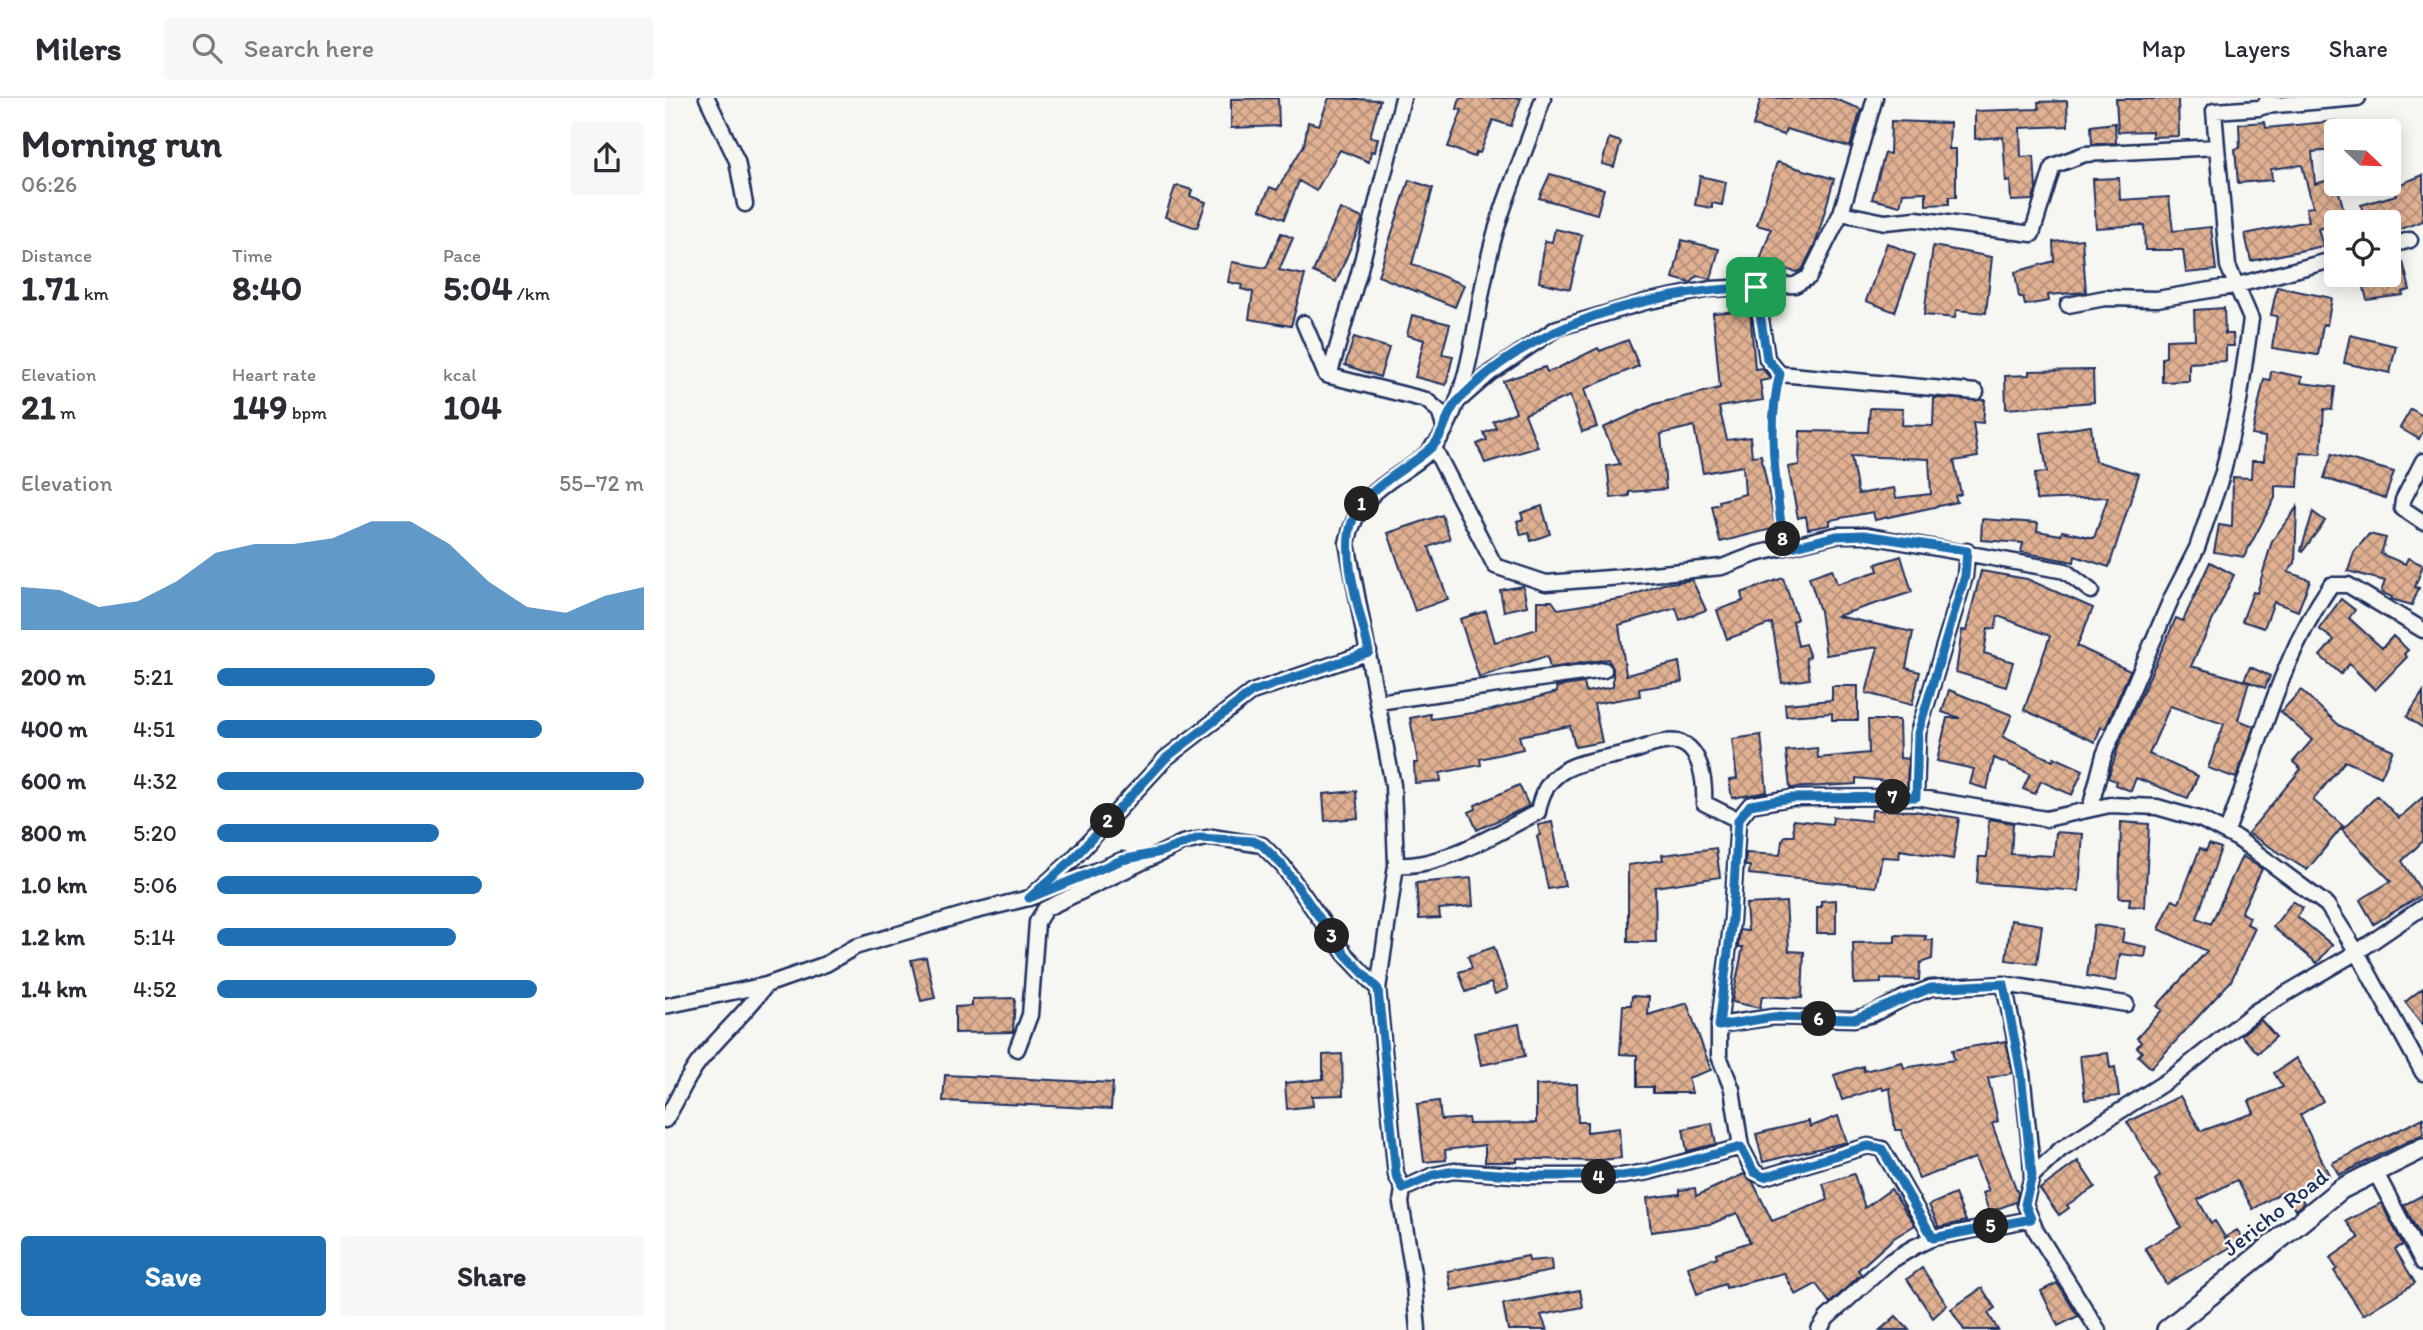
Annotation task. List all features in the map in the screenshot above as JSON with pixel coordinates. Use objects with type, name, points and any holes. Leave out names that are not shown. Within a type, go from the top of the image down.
[{"type":"street","points":[[707,98],[737,161],[745,204]]},
{"type":"street","points":[[1329,376],[1359,273],[1403,98]]},
{"type":"street","points":[[1418,1330],[1413,1273],[1401,1203],[1403,1189],[1396,1175],[1378,989],[1396,865],[1393,785],[1347,543],[1352,521],[1365,499],[1433,446],[1445,430],[1462,386],[1495,234],[1543,98]]},
{"type":"street","points":[[1455,404],[1490,373],[1557,328],[1645,302],[1710,289],[1795,285],[1809,277],[1841,213],[1875,98]]},
{"type":"street","points":[[2090,809],[2104,755],[2172,597],[2197,548],[2223,472],[2239,402],[2251,318],[2247,305],[2234,286],[2228,266],[2214,110],[2267,102],[2358,98]]},
{"type":"street","points":[[1841,213],[1885,222],[1916,219],[2032,234],[2053,166],[2085,154],[2217,147]]},
{"type":"street","points":[[2401,243],[2410,240]]},
{"type":"street","points":[[2069,305],[2105,298],[2157,299],[2234,286],[2324,262]]},
{"type":"street","points":[[1756,287],[1767,359],[1780,374],[1976,392]]},
{"type":"street","points":[[1304,323],[1321,370],[1329,376],[1426,400],[1439,411],[1445,430]]},
{"type":"street","points":[[1433,446],[1495,566],[1518,576],[1546,583],[1722,567],[1756,554],[1836,536],[1864,535],[1967,551],[2065,571],[2091,591]]},
{"type":"street","points":[[2423,461],[2402,508],[2405,513],[2423,522]]},
{"type":"street","points":[[1916,797],[1918,733],[1965,576],[1967,551]]},
{"type":"street","points":[[2226,833],[2260,744],[2268,710],[2312,616],[2331,584],[2348,586],[2423,630]]},
{"type":"street","points":[[1029,898],[1072,860],[1166,758],[1252,692],[1369,652]]},
{"type":"street","points":[[1378,702],[1604,670]]},
{"type":"street","points":[[1396,865],[1416,867],[1427,863],[1538,812],[1541,797],[1554,777],[1571,765],[1659,743],[1679,742],[1692,752],[1701,769],[1704,803],[1738,820]]},
{"type":"street","points":[[1933,1238],[1882,1149],[1868,1146],[1764,1177],[1754,1172],[1741,1147],[1732,1088],[1719,1056],[1719,1026],[1732,919],[1738,820],[1750,805],[1791,798],[1916,797],[2046,818],[2111,805],[2157,807],[2202,820],[2226,833],[2327,905],[2357,952],[2423,1073]]},
{"type":"street","points":[[1017,1049],[1030,1015],[1040,915],[1055,902],[1161,852],[1199,838],[1252,841],[1262,845],[1283,866],[1345,954],[1378,989]]},
{"type":"street","points":[[665,1006],[766,985],[826,964],[855,947],[1029,898],[1122,860],[1161,852]]},
{"type":"street","points":[[2032,1176],[2061,1149],[2173,1077],[2256,1011],[2357,952],[2423,907]]},
{"type":"street","points":[[1719,1026],[1773,1017],[1854,1019],[1931,988],[2004,984],[2126,1004]]},
{"type":"street","points":[[2004,984],[2021,1073],[2032,1176],[2025,1200],[2031,1219],[2098,1330]]},
{"type":"street","points":[[665,1120],[696,1066],[729,1024],[751,1007],[766,985]]},
{"type":"street","points":[[1403,1189],[1434,1175],[1454,1171],[1528,1176],[1622,1176],[1661,1170],[1741,1147]]},
{"type":"street","name":"Jericho Road","points":[[2167,1330],[2341,1189],[2423,1148]]},
{"type":"street","points":[[2375,1171],[2423,1264]]},
{"type":"street","points":[[1819,1330],[1827,1318],[1889,1262],[1933,1238],[2031,1219]]},
{"type":"path","points":[[1780,374],[1774,398],[1773,425],[1784,549]]},
{"type":"building","points":[[1278,98],[1279,126],[1231,128],[1231,99]]},
{"type":"building","points":[[1329,98],[1380,100],[1370,137],[1378,138],[1375,152],[1371,151],[1369,162],[1340,150],[1316,191],[1299,181],[1284,219],[1260,209],[1270,187],[1277,190],[1304,145],[1308,122],[1319,125]]},
{"type":"building","points":[[1460,98],[1521,98],[1511,126],[1493,120],[1480,153],[1477,152],[1474,157],[1448,147],[1462,110],[1457,109]]},
{"type":"building","points":[[1761,98],[1832,98],[1861,109],[1850,147],[1786,129],[1784,135],[1753,126]]},
{"type":"building","points":[[2116,99],[2178,99],[2179,136],[2152,137],[2152,131],[2118,132]]},
{"type":"building","points":[[2067,101],[2068,126],[2020,128],[2021,157],[2034,156],[2036,189],[2032,200],[2011,201],[2010,181],[2006,182],[2003,137],[1975,139],[1975,111],[2039,109],[2038,102]]},
{"type":"building","points":[[1891,121],[1950,123],[1949,149],[1956,149],[1956,197],[1949,197],[1949,204],[1926,205],[1926,192],[1903,193],[1900,206],[1872,199],[1885,153],[1890,154]]},
{"type":"building","points":[[2265,122],[2266,128],[2324,122],[2324,151],[2312,152],[2315,184],[2324,181],[2324,196],[2340,196],[2344,210],[2324,210],[2324,227],[2318,229],[2323,246],[2251,261],[2245,234],[2309,221],[2306,208],[2313,207],[2302,165],[2271,169],[2272,180],[2238,183],[2235,149],[2240,148],[2239,124]]},
{"type":"building","points":[[2115,123],[2116,143],[2092,144],[2091,126]]},
{"type":"building","points":[[1609,138],[1621,142],[1614,167],[1602,164]]},
{"type":"building","points":[[1777,162],[1834,179],[1816,242],[1802,270],[1796,272],[1759,263],[1771,229],[1757,225]]},
{"type":"building","points":[[1550,174],[1604,189],[1597,214],[1539,198]]},
{"type":"building","points":[[2423,175],[2423,221],[2401,229],[2401,210],[2362,210],[2361,205],[2401,196],[2401,184]]},
{"type":"building","points":[[1700,176],[1726,182],[1722,205],[1712,203],[1712,208],[1695,205]]},
{"type":"building","points":[[2119,178],[2120,200],[2169,197],[2173,231],[2211,227],[2216,270],[2186,273],[2183,250],[2145,250],[2144,225],[2096,228],[2093,179]]},
{"type":"building","points":[[1409,180],[1433,188],[1412,264],[1464,285],[1455,307],[1378,276]]},
{"type":"building","points":[[1175,187],[1192,190],[1190,196],[1206,202],[1197,228],[1165,217]]},
{"type":"building","points":[[1340,209],[1363,218],[1336,282],[1313,272]]},
{"type":"building","points":[[1555,229],[1582,235],[1570,289],[1539,282],[1545,241],[1552,242]]},
{"type":"building","points":[[1281,233],[1293,238],[1279,270],[1305,275],[1291,326],[1249,319],[1253,292],[1241,289],[1242,285],[1228,282],[1232,262],[1266,268]]},
{"type":"building","points":[[2082,239],[2086,292],[2048,295],[2049,301],[2025,305],[2023,297],[2019,297],[2015,272],[2054,261],[2053,242]]},
{"type":"building","points":[[1682,240],[1719,249],[1711,279],[1697,276],[1691,283],[1673,278]]},
{"type":"building","points":[[1887,243],[1915,255],[1895,312],[1866,301]]},
{"type":"building","points":[[1933,246],[1992,257],[1986,313],[1956,310],[1955,318],[1924,315]]},
{"type":"building","points":[[2401,262],[2410,290],[2402,292],[2403,295],[2367,300],[2364,287],[2401,287]]},
{"type":"building","points":[[2277,287],[2332,298],[2327,325],[2323,324],[2318,355],[2272,348],[2277,316],[2271,315]]},
{"type":"building","points":[[2224,308],[2225,334],[2233,334],[2234,346],[2226,346],[2226,361],[2189,363],[2189,381],[2162,382],[2162,358],[2166,357],[2166,340],[2195,339],[2194,310]]},
{"type":"building","points":[[1750,310],[1755,369],[1762,368],[1771,379],[1760,381],[1763,400],[1719,407],[1727,440],[1750,437],[1752,456],[1761,455],[1776,528],[1720,542],[1712,506],[1720,504],[1719,501],[1745,494],[1743,466],[1703,473],[1694,426],[1661,434],[1666,489],[1629,492],[1629,496],[1611,498],[1607,466],[1620,464],[1603,428],[1655,404],[1720,388],[1713,313]]},
{"type":"building","points":[[1412,315],[1450,324],[1442,354],[1453,356],[1446,385],[1415,377],[1424,340],[1407,335]]},
{"type":"building","points":[[2350,335],[2396,346],[2390,373],[2344,363]]},
{"type":"building","points":[[1354,337],[1389,348],[1380,377],[1345,365]]},
{"type":"building","points":[[1628,340],[1639,366],[1584,389],[1597,427],[1582,432],[1570,396],[1525,414],[1538,447],[1485,463],[1477,444],[1487,440],[1484,433],[1496,428],[1493,421],[1516,412],[1503,381],[1545,367],[1547,372],[1598,348],[1600,351]]},
{"type":"building","points":[[2093,370],[2094,402],[2006,409],[2005,376],[2029,375],[2029,371]]},
{"type":"building","points":[[2271,371],[2302,377],[2301,383],[2335,387],[2332,410],[2324,409],[2321,454],[2300,453],[2298,487],[2275,486],[2275,498],[2244,557],[2214,552],[2219,525],[2232,527],[2233,477],[2251,478],[2252,461],[2264,461],[2265,437],[2252,435],[2264,379],[2270,380]]},
{"type":"building","points":[[1934,398],[1985,400],[1983,423],[1973,422],[1978,457],[1954,461],[1961,494],[1955,496],[1957,502],[1875,520],[1873,512],[1830,520],[1830,525],[1808,529],[1806,516],[1798,518],[1788,467],[1799,465],[1800,431],[1868,432],[1870,408],[1903,409],[1902,425],[1933,426]],"holes":[[[1851,456],[1929,459],[1931,494],[1896,498],[1894,488],[1858,494]]]},
{"type":"building","points":[[2411,409],[2423,416],[2423,431],[2419,439],[2400,428]]},
{"type":"building","points":[[2091,426],[2095,461],[2139,474],[2109,567],[2075,556],[2074,562],[2021,552],[2023,543],[1981,540],[1982,519],[2038,523],[2037,531],[2061,535],[2062,531],[2094,538],[2108,497],[2036,500],[2035,473],[2047,472],[2041,433]]},
{"type":"building","points":[[2332,454],[2394,472],[2385,498],[2324,478]]},
{"type":"building","points":[[1542,506],[1550,534],[1531,541],[1529,533],[1521,535],[1517,521],[1523,519],[1521,513]]},
{"type":"building","points":[[2297,507],[2295,563],[2288,572],[2310,580],[2298,611],[2274,602],[2264,628],[2242,621],[2253,592],[2257,593],[2272,541]]},
{"type":"building","points":[[2313,512],[2325,521],[2303,551],[2301,550]]},
{"type":"building","points":[[1442,515],[1450,539],[1429,547],[1448,599],[1415,611],[1388,533]]},
{"type":"building","points":[[2369,534],[2386,538],[2381,554],[2405,564],[2408,558],[2423,565],[2415,587],[2419,588],[2412,605],[2391,599],[2392,597],[2381,592],[2385,581],[2348,571],[2354,552]]},
{"type":"building","points":[[1901,556],[1912,592],[1837,616],[1913,632],[1906,668],[1920,672],[1912,705],[1866,693],[1878,647],[1826,655],[1820,611],[1809,577],[1832,569],[1837,584],[1878,571],[1876,564]]},
{"type":"building","points":[[2210,562],[2234,575],[2191,666],[2249,682],[2238,720],[2254,726],[2236,778],[2208,768],[2224,724],[2170,706],[2149,754],[2198,776],[2188,798],[2136,778],[2131,791],[2115,785],[2116,781],[2108,778],[2120,742],[2176,618],[2183,621]]},
{"type":"building","points":[[1981,571],[2027,579],[2093,608],[2077,646],[2130,671],[2105,729],[2101,727],[2095,742],[2024,710],[2050,636],[1998,616],[1995,629],[1988,628],[1984,653],[2013,662],[2006,687],[1956,672],[1962,630],[1966,631]]},
{"type":"building","points":[[1783,578],[1797,619],[1793,621],[1798,646],[1805,644],[1810,657],[1806,658],[1810,679],[1782,683],[1772,623],[1727,639],[1717,610],[1743,601],[1741,593]]},
{"type":"building","points":[[1692,580],[1706,610],[1680,620],[1676,608],[1619,625],[1626,675],[1679,662],[1682,682],[1639,689],[1640,696],[1594,704],[1602,742],[1575,747],[1570,726],[1519,736],[1523,749],[1480,759],[1481,765],[1440,773],[1441,781],[1415,783],[1414,763],[1418,763],[1410,718],[1430,714],[1431,719],[1492,710],[1557,692],[1556,687],[1584,683],[1586,692],[1613,687],[1613,668],[1608,659],[1550,668],[1547,656],[1479,677],[1460,619],[1486,611],[1495,642],[1537,629],[1537,601],[1552,601],[1558,609],[1625,598],[1663,584]]},
{"type":"building","points":[[1523,586],[1527,606],[1504,611],[1500,590]]},
{"type":"building","points":[[2341,599],[2355,610],[2349,618],[2382,648],[2393,636],[2408,650],[2404,654],[2407,657],[2375,690],[2349,664],[2341,674],[2320,656],[2334,640],[2319,629]]},
{"type":"building","points":[[2250,667],[2270,676],[2265,688],[2244,680]]},
{"type":"building","points":[[1832,686],[1858,686],[1858,720],[1832,720],[1832,713],[1786,716],[1785,704],[1832,700]]},
{"type":"building","points":[[1949,690],[2012,715],[2003,737],[2053,761],[2054,757],[2083,770],[2072,795],[2041,781],[2035,794],[2023,789],[2030,774],[1994,758],[1987,789],[1970,784],[1974,769],[1937,761],[1947,718],[1960,718],[1942,712]]},
{"type":"building","points":[[2301,690],[2340,726],[2393,750],[2381,777],[2345,761],[2313,800],[2343,826],[2307,870],[2248,833],[2301,769],[2293,762],[2312,740],[2281,712]]},
{"type":"building","points":[[2423,692],[2423,728],[2407,717]]},
{"type":"building","points":[[1868,720],[1899,720],[1900,758],[1908,759],[1907,787],[1896,787],[1896,782],[1856,778],[1856,784],[1790,788],[1786,751],[1817,748],[1818,758],[1869,753]]},
{"type":"building","points":[[1761,735],[1767,792],[1732,798],[1729,780],[1737,779],[1732,739]]},
{"type":"building","points":[[1519,785],[1529,806],[1477,830],[1469,812],[1476,809],[1475,805]]},
{"type":"building","points":[[1356,791],[1358,818],[1325,821],[1323,794]]},
{"type":"building","points":[[2377,796],[2399,818],[2423,797],[2423,841],[2402,861],[2423,894],[2374,924],[2360,900],[2391,881],[2342,830]]},
{"type":"building","points":[[1872,810],[1914,811],[1959,818],[1953,859],[1900,850],[1899,858],[1882,857],[1876,887],[1749,874],[1750,866],[1745,866],[1746,853],[1780,855],[1785,836],[1794,836],[1793,820],[1832,824],[1833,817],[1871,821]]},
{"type":"building","points":[[1989,819],[2013,823],[2011,854],[2054,856],[2056,832],[2083,834],[2079,891],[1977,883],[1979,857],[1987,857]]},
{"type":"building","points":[[1552,822],[1565,886],[1548,889],[1537,836],[1540,835],[1538,825]]},
{"type":"building","points":[[2121,822],[2149,824],[2145,907],[2129,906],[2130,898],[2119,898]]},
{"type":"building","points":[[2209,844],[2221,848],[2197,918],[2211,924],[2242,856],[2262,869],[2241,913],[2250,917],[2247,924],[2255,928],[2231,981],[2151,1068],[2138,1056],[2142,1052],[2137,1047],[2141,1042],[2137,1038],[2162,1010],[2157,1006],[2207,951],[2159,929],[2172,900],[2179,903],[2200,848],[2206,851]]},
{"type":"building","points":[[1716,848],[1720,877],[1655,887],[1656,942],[1628,942],[1628,865],[1663,860],[1662,855]]},
{"type":"building","points":[[1471,878],[1473,906],[1439,909],[1440,918],[1419,919],[1416,883]]},
{"type":"building","points":[[1836,900],[1836,933],[1817,933],[1817,907],[1821,907],[1821,901]]},
{"type":"building","points":[[2293,901],[2303,908],[2297,916],[2332,945],[2317,963],[2273,927]]},
{"type":"building","points":[[1786,902],[1789,951],[1804,952],[1802,998],[1762,996],[1760,1008],[1732,1002],[1743,947],[1738,947],[1740,930],[1748,931],[1746,904]]},
{"type":"building","points":[[2011,920],[2042,925],[2037,964],[2006,960]]},
{"type":"building","points":[[2094,925],[2124,929],[2122,942],[2147,947],[2145,957],[2120,954],[2116,981],[2087,976]]},
{"type":"building","points":[[1895,935],[1926,936],[1925,940],[1933,940],[1932,959],[1920,963],[1919,980],[1881,979],[1881,983],[1854,984],[1853,943],[1895,942]]},
{"type":"building","points":[[1494,947],[1508,989],[1495,994],[1491,983],[1466,992],[1459,972],[1472,968],[1468,956]]},
{"type":"building","points":[[926,957],[935,998],[921,1001],[911,960]]},
{"type":"building","points":[[2423,988],[2423,1025],[2405,1002]]},
{"type":"building","points":[[1632,996],[1649,997],[1648,1015],[1687,1003],[1711,1070],[1688,1078],[1692,1093],[1653,1093],[1653,1087],[1637,1087],[1637,1055],[1620,1054],[1623,1005],[1631,1005]]},
{"type":"building","points":[[1015,998],[1013,1032],[955,1033],[955,1007],[972,1006],[972,999]]},
{"type":"building","points":[[2261,1020],[2276,1037],[2258,1053],[2241,1035]]},
{"type":"building","points":[[1519,1024],[1525,1056],[1481,1065],[1474,1033]]},
{"type":"building","points":[[2006,1041],[2012,1073],[1988,1078],[1998,1121],[1992,1124],[2018,1194],[2016,1202],[1989,1212],[1983,1193],[1989,1191],[1975,1158],[1919,1179],[1901,1130],[1895,1130],[1890,1088],[1883,1090],[1882,1087],[1842,1100],[1834,1075],[1863,1066],[1864,1071],[1902,1062],[1904,1068],[1954,1060],[1952,1050]]},
{"type":"building","points":[[2108,1053],[2110,1068],[2115,1067],[2119,1096],[2085,1100],[2080,1056]]},
{"type":"building","points":[[1342,1054],[1343,1095],[1312,1096],[1313,1106],[1287,1109],[1285,1083],[1323,1079],[1323,1055]]},
{"type":"building","points":[[2296,1058],[2323,1101],[2300,1115],[2329,1175],[2298,1191],[2304,1203],[2295,1210],[2284,1191],[2253,1209],[2237,1180],[2198,1200],[2211,1223],[2215,1221],[2231,1247],[2166,1284],[2145,1248],[2181,1227],[2155,1180],[2160,1176],[2127,1122],[2180,1096],[2201,1131],[2254,1113],[2249,1101],[2283,1087],[2274,1073]]},
{"type":"building","points":[[945,1075],[1113,1083],[1111,1109],[943,1101]]},
{"type":"building","points":[[1577,1084],[1578,1122],[1587,1122],[1587,1132],[1619,1128],[1621,1158],[1589,1161],[1517,1158],[1517,1162],[1485,1162],[1485,1145],[1445,1150],[1446,1160],[1424,1162],[1417,1104],[1439,1101],[1441,1120],[1468,1118],[1469,1124],[1536,1123],[1536,1085]]},
{"type":"building","points":[[1838,1116],[1847,1142],[1763,1162],[1756,1134],[1809,1121],[1810,1127]]},
{"type":"building","points":[[2423,1118],[2423,1134],[2339,1175],[2332,1163]]},
{"type":"building","points":[[1712,1123],[1716,1144],[1687,1151],[1683,1129]]},
{"type":"building","points":[[2078,1161],[2095,1187],[2067,1205],[2069,1208],[2059,1215],[2040,1189]]},
{"type":"building","points":[[1744,1174],[1753,1182],[1772,1221],[1828,1200],[1823,1184],[1854,1174],[1865,1208],[1891,1189],[1915,1225],[1894,1238],[1858,1270],[1861,1274],[1830,1303],[1816,1284],[1796,1295],[1784,1273],[1726,1288],[1725,1284],[1697,1294],[1688,1267],[1717,1257],[1716,1253],[1750,1242],[1737,1213],[1711,1224],[1651,1232],[1647,1198],[1680,1194],[1680,1190],[1695,1188],[1696,1196]]},
{"type":"building","points":[[1955,1194],[1966,1221],[1939,1227],[1929,1205]]},
{"type":"building","points":[[2423,1195],[2423,1234],[2420,1236],[2404,1205]]},
{"type":"building","points":[[2381,1203],[2403,1245],[2395,1249],[2415,1283],[2363,1315],[2334,1271],[2337,1269],[2330,1258],[2359,1238],[2346,1221]]},
{"type":"building","points":[[2237,1230],[2245,1241],[2235,1248],[2227,1236]]},
{"type":"building","points":[[1528,1256],[1529,1261],[1551,1259],[1552,1271],[1451,1290],[1448,1271]]},
{"type":"building","points":[[1922,1268],[1947,1305],[1933,1318],[1907,1279]]},
{"type":"building","points":[[2057,1283],[2078,1316],[2058,1326],[2041,1291]]},
{"type":"building","points":[[1982,1288],[1995,1308],[1988,1313],[1998,1330],[1964,1330],[1951,1309]]},
{"type":"building","points":[[1580,1290],[1583,1307],[1541,1315],[1547,1330],[1508,1330],[1503,1304]]},
{"type":"building","points":[[1896,1316],[1909,1330],[1880,1330]]},
{"type":"route","points":[[1756,287],[1767,359],[1780,374],[1774,398],[1773,425],[1784,549],[1836,536],[1864,535],[1908,544],[1967,551],[1965,576],[1918,733],[1919,782],[1916,797],[1791,798],[1750,805],[1738,820],[1732,919],[1719,1026],[1773,1017],[1807,1017],[1827,1021],[1862,1018],[1931,988],[2004,984],[2021,1073],[2031,1157],[2032,1176],[2025,1204],[2031,1219],[1933,1238],[1886,1154],[1882,1149],[1868,1146],[1764,1177],[1754,1172],[1741,1147],[1733,1152],[1622,1176],[1528,1176],[1470,1170],[1434,1175],[1403,1189],[1396,1175],[1378,989],[1345,954],[1283,866],[1262,845],[1252,841],[1199,838],[1161,852],[1122,860],[1029,898],[1072,860],[1166,758],[1252,692],[1369,652],[1347,543],[1352,521],[1365,499],[1433,446],[1445,430],[1455,404],[1490,373],[1557,328],[1645,302],[1710,289],[1756,287]]}]
